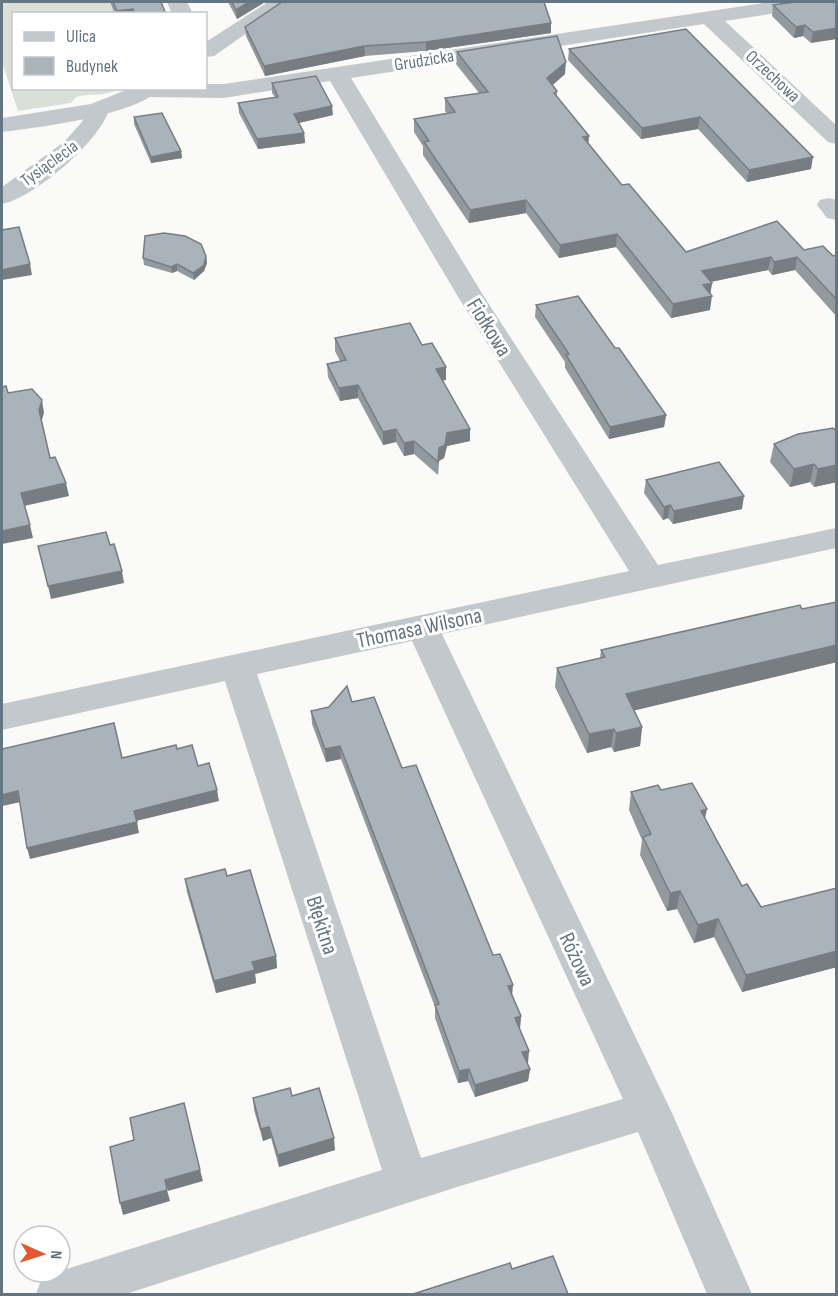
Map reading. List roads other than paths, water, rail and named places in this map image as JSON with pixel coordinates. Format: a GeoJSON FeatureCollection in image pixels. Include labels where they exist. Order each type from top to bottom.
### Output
{"type":"FeatureCollection","features":[{"type":"Feature","properties":{"kind":"street"},"geometry":{"type":"LineString","coordinates":[[208,47],[281,2]]}},
{"type":"Feature","properties":{"kind":"street","name":"Grudzicka"},"geometry":{"type":"LineString","coordinates":[[186,90],[224,91],[337,74],[631,19],[708,16],[781,3],[808,2]]}},
{"type":"Feature","properties":{"kind":"street","name":"Orzechowa"},"geometry":{"type":"LineString","coordinates":[[708,16],[837,137]]}},
{"type":"Feature","properties":{"kind":"street","name":"Fiołkowa"},"geometry":{"type":"LineString","coordinates":[[337,74],[470,295],[649,577]]}},
{"type":"Feature","properties":{"kind":"street"},"geometry":{"type":"LineString","coordinates":[[2,125],[98,110],[122,103],[145,90]]}},
{"type":"Feature","properties":{"kind":"street","name":"Tysiąclecia"},"geometry":{"type":"LineString","coordinates":[[2,197],[85,136],[97,118],[98,110]]}},
{"type":"Feature","properties":{"kind":"street","name":"Thomasa Wilsona"},"geometry":{"type":"LineString","coordinates":[[2,717],[837,538]]}},
{"type":"Feature","properties":{"kind":"street","name":"Różowa"},"geometry":{"type":"LineString","coordinates":[[422,626],[649,1110],[730,1294]]}},
{"type":"Feature","properties":{"kind":"street","name":"Błękitna"},"geometry":{"type":"LineString","coordinates":[[237,666],[408,1183]]}},
{"type":"Feature","properties":{"kind":"street"},"geometry":{"type":"LineString","coordinates":[[58,1294],[408,1183],[649,1110]]}}]}
